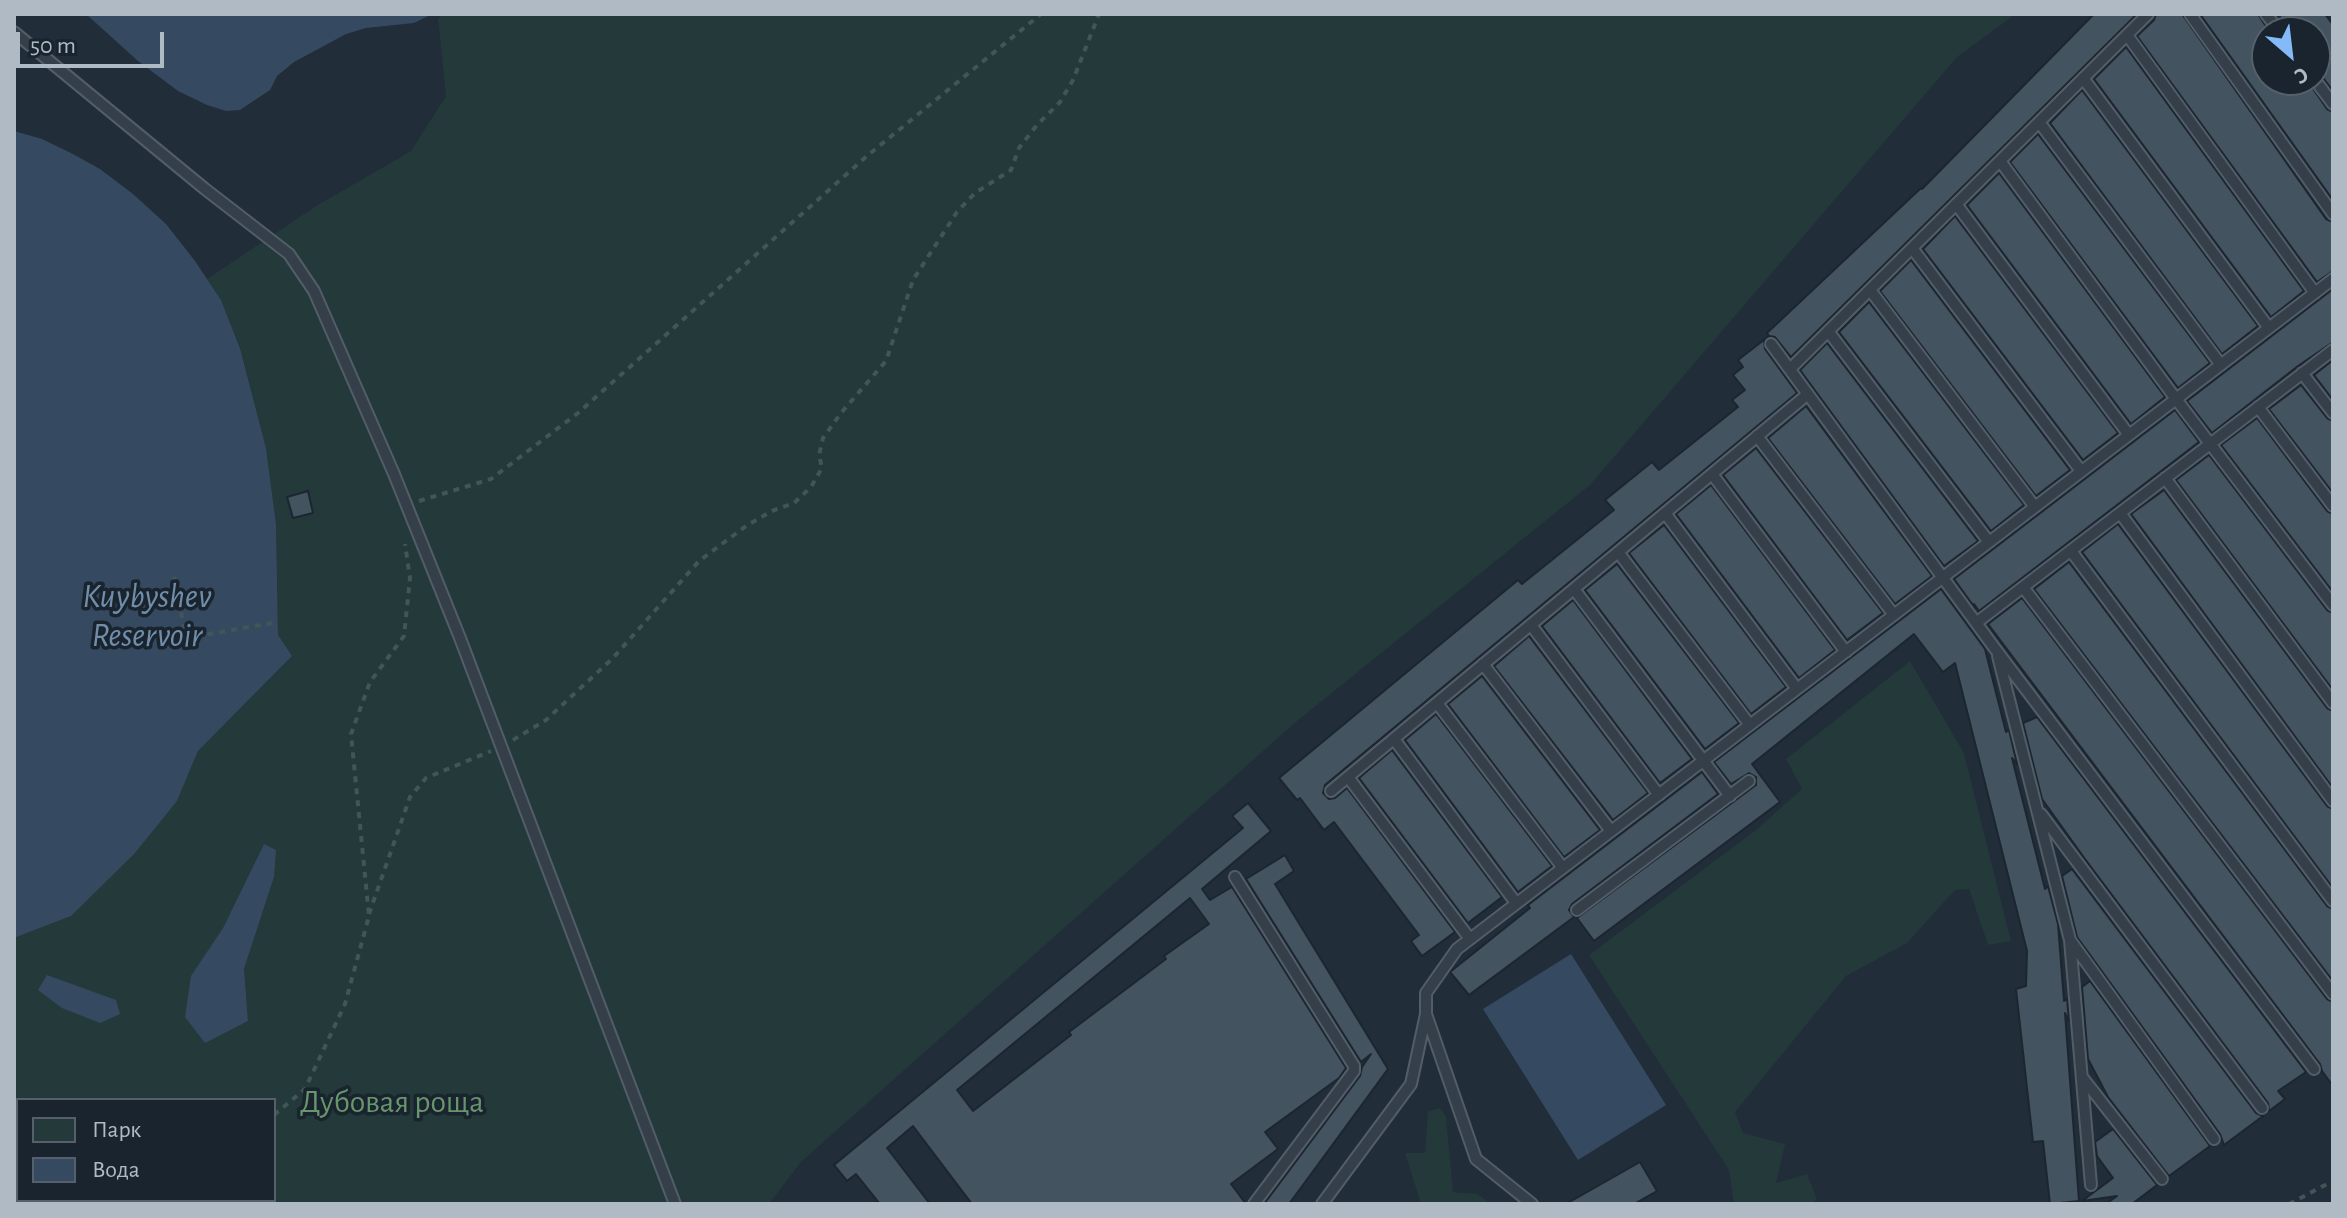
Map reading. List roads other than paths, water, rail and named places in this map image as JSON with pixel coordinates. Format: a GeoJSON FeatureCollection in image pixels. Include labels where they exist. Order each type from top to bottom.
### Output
{"type":"FeatureCollection","features":[{"type":"Feature","properties":{"kind":"lane"},"geometry":{"type":"LineString","coordinates":[[1790,369],[2148,14]]}},
{"type":"Feature","properties":{"kind":"lane"},"geometry":{"type":"LineString","coordinates":[[2190,14],[2333,214]]}},
{"type":"Feature","properties":{"kind":"lane"},"geometry":{"type":"LineString","coordinates":[[14,32],[289,254],[314,291],[460,638],[675,1204]]}},
{"type":"Feature","properties":{"kind":"lane"},"geometry":{"type":"LineString","coordinates":[[2127,35],[2315,293]]}},
{"type":"Feature","properties":{"kind":"lane"},"geometry":{"type":"LineString","coordinates":[[2083,78],[2269,328]]}},
{"type":"Feature","properties":{"kind":"lane"},"geometry":{"type":"LineString","coordinates":[[2039,122],[2221,365]]}},
{"type":"Feature","properties":{"kind":"lane"},"geometry":{"type":"LineString","coordinates":[[2000,161],[2333,605]]}},
{"type":"Feature","properties":{"kind":"lane"},"geometry":{"type":"LineString","coordinates":[[1956,204],[2129,435]]}},
{"type":"Feature","properties":{"kind":"lane"},"geometry":{"type":"LineString","coordinates":[[1912,248],[2081,471]]}},
{"type":"Feature","properties":{"kind":"lane"},"geometry":{"type":"LineString","coordinates":[[1322,1204],[1411,1084],[1426,1014],[1426,993],[1457,949],[2333,279]]}},
{"type":"Feature","properties":{"kind":"lane"},"geometry":{"type":"LineString","coordinates":[[1870,290],[2035,507]]}},
{"type":"Feature","properties":{"kind":"lane"},"geometry":{"type":"LineString","coordinates":[[1828,331],[1989,542]]}},
{"type":"Feature","properties":{"kind":"lane"},"geometry":{"type":"LineString","coordinates":[[1771,344],[1996,650],[2314,1069]]}},
{"type":"Feature","properties":{"kind":"lane"},"geometry":{"type":"LineString","coordinates":[[1976,623],[2333,350]]}},
{"type":"Feature","properties":{"kind":"lane"},"geometry":{"type":"LineString","coordinates":[[2302,373],[2333,413]]}},
{"type":"Feature","properties":{"kind":"lane"},"geometry":{"type":"LineString","coordinates":[[1331,791],[1808,394]]}},
{"type":"Feature","properties":{"kind":"lane"},"geometry":{"type":"LineString","coordinates":[[2258,407],[2333,506]]}},
{"type":"Feature","properties":{"kind":"lane"},"geometry":{"type":"LineString","coordinates":[[1757,436],[1894,615]]}},
{"type":"Feature","properties":{"kind":"lane"},"geometry":{"type":"LineString","coordinates":[[1712,474],[1846,652]]}},
{"type":"Feature","properties":{"kind":"lane"},"geometry":{"type":"LineString","coordinates":[[2165,478],[2333,703]]}},
{"type":"Feature","properties":{"kind":"lane"},"geometry":{"type":"LineString","coordinates":[[1665,513],[1797,689]]}},
{"type":"Feature","properties":{"kind":"lane"},"geometry":{"type":"LineString","coordinates":[[2120,513],[2333,801]]}},
{"type":"Feature","properties":{"kind":"lane"},"geometry":{"type":"LineString","coordinates":[[2071,551],[2333,901]]}},
{"type":"Feature","properties":{"kind":"lane"},"geometry":{"type":"LineString","coordinates":[[1618,552],[1750,725]]}},
{"type":"Feature","properties":{"kind":"lane"},"geometry":{"type":"LineString","coordinates":[[2023,587],[2333,994]]}},
{"type":"Feature","properties":{"kind":"lane"},"geometry":{"type":"LineString","coordinates":[[1574,589],[1730,796]]}},
{"type":"Feature","properties":{"kind":"lane"},"geometry":{"type":"LineString","coordinates":[[1531,625],[1659,795]]}},
{"type":"Feature","properties":{"kind":"lane"},"geometry":{"type":"LineString","coordinates":[[1996,650],[2070,940],[2091,1185]]}},
{"type":"Feature","properties":{"kind":"lane"},"geometry":{"type":"LineString","coordinates":[[1483,664],[1611,831]]}},
{"type":"Feature","properties":{"kind":"lane"},"geometry":{"type":"LineString","coordinates":[[1437,703],[1563,868]]}},
{"type":"Feature","properties":{"kind":"lane"},"geometry":{"type":"LineString","coordinates":[[1394,739],[1516,903]]}},
{"type":"Feature","properties":{"kind":"lane"},"geometry":{"type":"LineString","coordinates":[[1348,777],[1470,939]]}},
{"type":"Feature","properties":{"kind":"lane"},"geometry":{"type":"LineString","coordinates":[[1577,910],[1749,781]]}},
{"type":"Feature","properties":{"kind":"lane"},"geometry":{"type":"LineString","coordinates":[[2037,809],[2262,1108]]}},
{"type":"Feature","properties":{"kind":"lane"},"geometry":{"type":"LineString","coordinates":[[1235,877],[1354,1066],[1354,1071],[1254,1204]]}},
{"type":"Feature","properties":{"kind":"lane"},"geometry":{"type":"LineString","coordinates":[[2070,940],[2214,1139]]}},
{"type":"Feature","properties":{"kind":"lane"},"geometry":{"type":"LineString","coordinates":[[1426,1014],[1476,1159],[1532,1204]]}},
{"type":"Feature","properties":{"kind":"lane"},"geometry":{"type":"LineString","coordinates":[[2082,1077],[2162,1179]]}},
{"type":"Feature","properties":{"kind":"water"},"geometry":{"type":"Polygon","coordinates":[[[86,14],[432,14],[414,23],[366,28],[346,34],[294,62],[277,76],[270,90],[240,110],[226,111],[178,91],[138,61],[86,14]]]}},
{"type":"Feature","properties":{"kind":"water","name":"Kuybyshev Reservoir"},"geometry":{"type":"Polygon","coordinates":[[[14,131],[42,139],[71,153],[100,169],[133,194],[166,224],[221,300],[240,348],[266,448],[276,524],[278,635],[292,656],[198,751],[177,801],[134,854],[71,916],[14,938],[14,131]]]}},
{"type":"Feature","properties":{"kind":"water"},"geometry":{"type":"Polygon","coordinates":[[[264,844],[276,850],[274,877],[244,969],[248,1021],[205,1043],[185,1017],[191,976],[223,928],[264,844]]]}},
{"type":"Feature","properties":{"kind":"water"},"geometry":{"type":"Polygon","coordinates":[[[1571,954],[1666,1105],[1578,1160],[1483,1009],[1571,954]]]}},
{"type":"Feature","properties":{"kind":"water"},"geometry":{"type":"Polygon","coordinates":[[[47,975],[116,1000],[120,1014],[100,1023],[62,1008],[38,990],[47,975]]]}},
{"type":"Feature","properties":{"kind":"park label","name":"Дубовая роща"},"geometry":{"type":"Point","coordinates":[392,1102]}}]}
